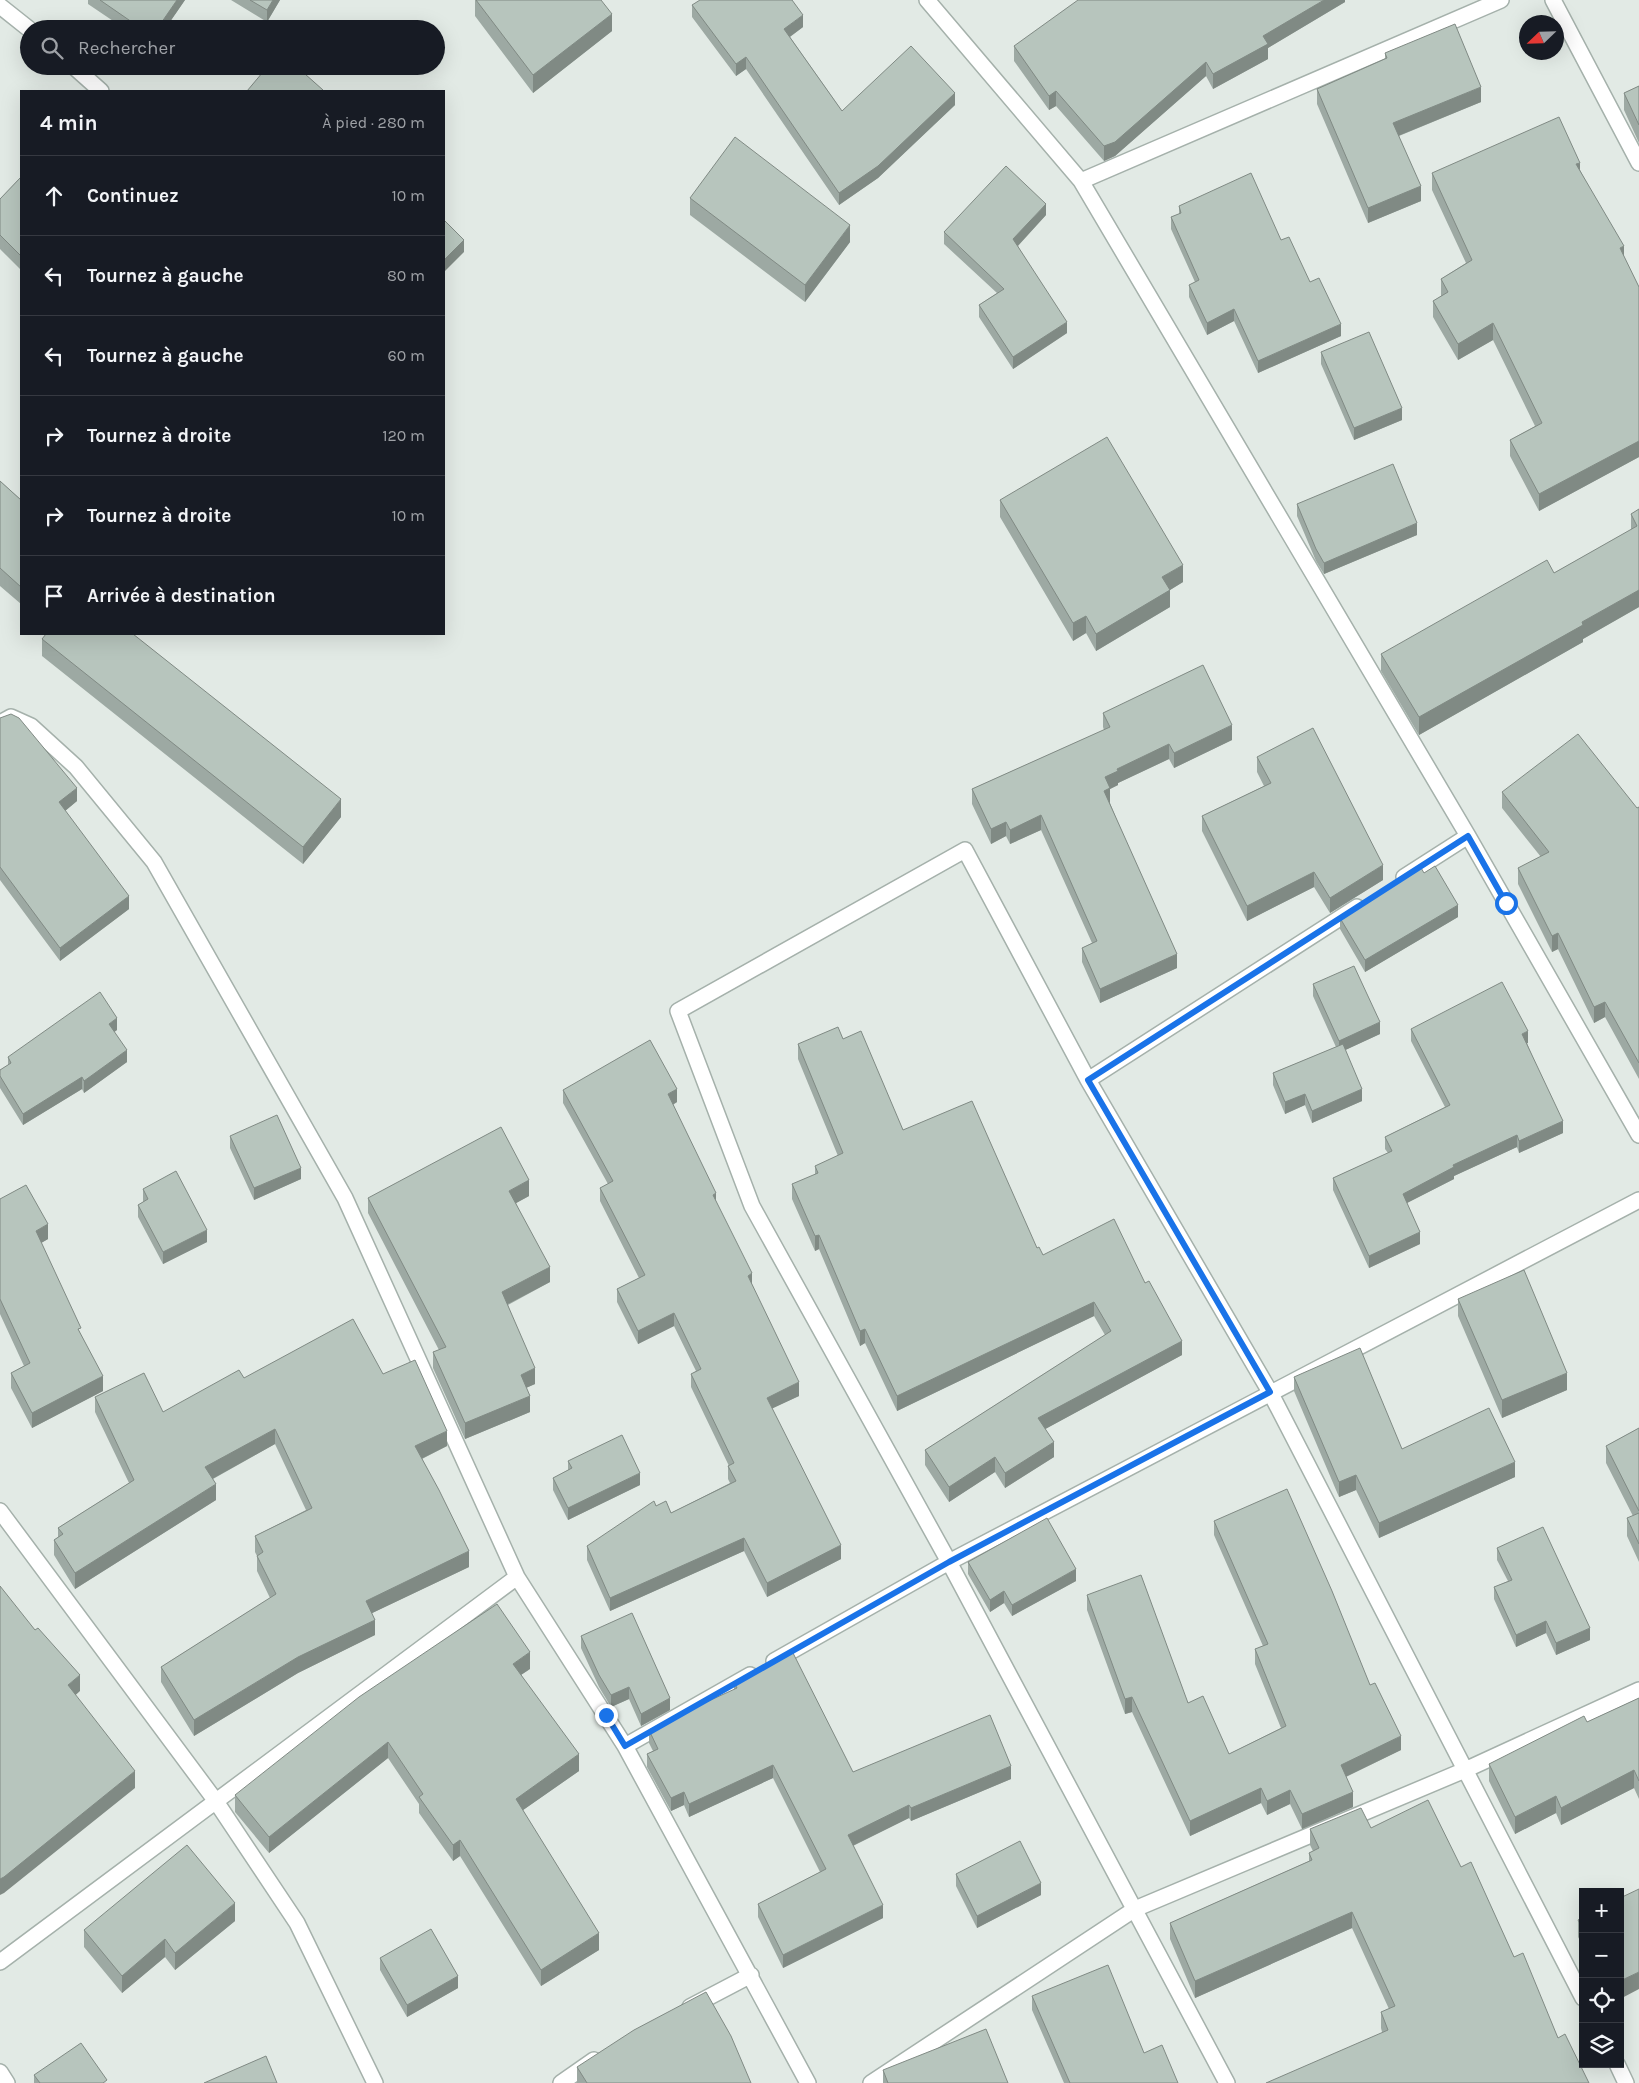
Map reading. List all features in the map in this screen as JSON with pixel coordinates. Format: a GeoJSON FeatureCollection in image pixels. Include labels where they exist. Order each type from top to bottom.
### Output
{"type":"FeatureCollection","features":[{"type":"Feature","properties":{"kind":"street"},"geometry":{"type":"LineString","coordinates":[[927,0],[1081,181],[1468,836],[1639,1135]]}},
{"type":"Feature","properties":{"kind":"street"},"geometry":{"type":"LineString","coordinates":[[1081,181],[1501,0]]}},
{"type":"Feature","properties":{"kind":"street"},"geometry":{"type":"LineString","coordinates":[[1552,0],[1639,162]]}},
{"type":"Feature","properties":{"kind":"street"},"geometry":{"type":"LineString","coordinates":[[0,6],[20,23]]}},
{"type":"Feature","properties":{"kind":"street"},"geometry":{"type":"LineString","coordinates":[[83,75],[100,90]]}},
{"type":"Feature","properties":{"kind":"street"},"geometry":{"type":"LineString","coordinates":[[0,723],[11,717],[31,726],[76,767],[154,862],[345,1198],[517,1577],[625,1746],[808,2083]]}},
{"type":"Feature","properties":{"kind":"street"},"geometry":{"type":"LineString","coordinates":[[1394,884],[1468,836]]}},
{"type":"Feature","properties":{"kind":"street"},"geometry":{"type":"LineString","coordinates":[[1227,2083],[949,1562],[752,1206],[678,1011],[965,850],[1088,1080],[1270,1392],[1579,1990]]}},
{"type":"Feature","properties":{"kind":"street"},"geometry":{"type":"LineString","coordinates":[[1088,1080],[1369,900]]}},
{"type":"Feature","properties":{"kind":"street"},"geometry":{"type":"LineString","coordinates":[[625,1746],[949,1562],[1639,1200]]}},
{"type":"Feature","properties":{"kind":"street"},"geometry":{"type":"LineString","coordinates":[[0,1511],[215,1800],[297,1923],[375,2083]]}},
{"type":"Feature","properties":{"kind":"street"},"geometry":{"type":"LineString","coordinates":[[0,1962],[215,1800],[517,1577]]}},
{"type":"Feature","properties":{"kind":"street"},"geometry":{"type":"LineString","coordinates":[[871,2083],[1135,1909],[1465,1770],[1639,1690]]}},
{"type":"Feature","properties":{"kind":"street"},"geometry":{"type":"LineString","coordinates":[[675,2014],[751,1975]]}},
{"type":"Feature","properties":{"kind":"street"},"geometry":{"type":"LineString","coordinates":[[562,2083],[582,2067],[608,2052]]}},
{"type":"Feature","properties":{"kind":"street"},"geometry":{"type":"LineString","coordinates":[[1619,2068],[1626,2083]]}},
{"type":"Feature","properties":{"kind":"street"},"geometry":{"type":"LineString","coordinates":[[0,2072],[8,2083]]}},
{"type":"Feature","properties":{"kind":"building"},"geometry":{"type":"Polygon","coordinates":[[[100,0],[177,0],[163,20],[129,20],[100,0]]]}},
{"type":"Feature","properties":{"kind":"building"},"geometry":{"type":"Polygon","coordinates":[[[250,0],[273,0],[267,10],[250,0]]]}},
{"type":"Feature","properties":{"kind":"building"},"geometry":{"type":"Polygon","coordinates":[[[476,0],[601,0],[612,14],[533,75],[476,0]]]}},
{"type":"Feature","properties":{"kind":"building"},"geometry":{"type":"Polygon","coordinates":[[[700,0],[792,0],[803,15],[784,29],[842,111],[911,46],[955,93],[878,166],[839,193],[746,57],[736,64],[692,5],[700,0]]]}},
{"type":"Feature","properties":{"kind":"building"},"geometry":{"type":"Polygon","coordinates":[[[1078,0],[1324,0],[1263,36],[1268,44],[1213,74],[1206,62],[1115,142],[1104,146],[1056,91],[1049,96],[1014,46],[1078,0]]]}},
{"type":"Feature","properties":{"kind":"building"},"geometry":{"type":"Polygon","coordinates":[[[1455,24],[1481,87],[1393,123],[1421,186],[1368,208],[1317,89],[1387,58],[1385,53],[1455,24]]]}},
{"type":"Feature","properties":{"kind":"building"},"geometry":{"type":"Polygon","coordinates":[[[260,75],[306,75],[323,90],[248,90],[260,75]]]}},
{"type":"Feature","properties":{"kind":"building"},"geometry":{"type":"Polygon","coordinates":[[[1639,86],[1639,125],[1624,93],[1639,86]]]}},
{"type":"Feature","properties":{"kind":"building"},"geometry":{"type":"Polygon","coordinates":[[[1559,117],[1580,163],[1576,164],[1624,246],[1620,248],[1639,287],[1639,441],[1539,494],[1510,440],[1542,423],[1493,323],[1458,344],[1433,301],[1448,292],[1441,279],[1472,260],[1432,173],[1559,117]]]}},
{"type":"Feature","properties":{"kind":"building"},"geometry":{"type":"Polygon","coordinates":[[[735,137],[850,225],[805,285],[690,198],[735,137]]]}},
{"type":"Feature","properties":{"kind":"building"},"geometry":{"type":"Polygon","coordinates":[[[1006,166],[1046,204],[1013,239],[1067,322],[1013,357],[979,305],[1004,289],[944,232],[1006,166]]]}},
{"type":"Feature","properties":{"kind":"building"},"geometry":{"type":"Polygon","coordinates":[[[1251,173],[1281,240],[1289,237],[1310,282],[1319,278],[1341,324],[1258,361],[1234,309],[1207,323],[1189,285],[1199,280],[1171,217],[1181,213],[1179,206],[1251,173]]]}},
{"type":"Feature","properties":{"kind":"building"},"geometry":{"type":"Polygon","coordinates":[[[20,178],[20,255],[0,235],[0,199],[20,178]]]}},
{"type":"Feature","properties":{"kind":"building"},"geometry":{"type":"Polygon","coordinates":[[[445,221],[464,240],[445,259],[445,221]]]}},
{"type":"Feature","properties":{"kind":"building"},"geometry":{"type":"Polygon","coordinates":[[[1369,332],[1402,408],[1354,428],[1321,352],[1369,332]]]}},
{"type":"Feature","properties":{"kind":"building"},"geometry":{"type":"Polygon","coordinates":[[[1107,437],[1183,565],[1162,577],[1170,590],[1096,634],[1086,616],[1073,623],[1000,500],[1107,437]]]}},
{"type":"Feature","properties":{"kind":"building"},"geometry":{"type":"Polygon","coordinates":[[[1393,464],[1417,523],[1324,563],[1297,504],[1393,464]]]}},
{"type":"Feature","properties":{"kind":"building"},"geometry":{"type":"Polygon","coordinates":[[[0,481],[20,499],[20,586],[0,568],[0,481]]]}},
{"type":"Feature","properties":{"kind":"building"},"geometry":{"type":"Polygon","coordinates":[[[1639,509],[1639,590],[1582,622],[1583,625],[1419,717],[1381,654],[1547,560],[1554,573],[1637,526],[1631,514],[1639,509]]]}},
{"type":"Feature","properties":{"kind":"building"},"geometry":{"type":"Polygon","coordinates":[[[45,635],[134,635],[341,799],[303,847],[42,639],[45,635]]]}},
{"type":"Feature","properties":{"kind":"building"},"geometry":{"type":"Polygon","coordinates":[[[1203,665],[1232,725],[1174,753],[1169,744],[1117,769],[1118,771],[1105,777],[1110,788],[1104,791],[1177,954],[1100,989],[1082,948],[1097,941],[1041,815],[1010,830],[1006,822],[991,829],[972,789],[1110,727],[1103,713],[1203,665]]]}},
{"type":"Feature","properties":{"kind":"building"},"geometry":{"type":"Polygon","coordinates":[[[11,714],[19,718],[77,788],[59,802],[129,896],[60,948],[0,867],[0,718],[11,714]]]}},
{"type":"Feature","properties":{"kind":"building"},"geometry":{"type":"Polygon","coordinates":[[[1313,728],[1383,865],[1330,898],[1314,872],[1247,906],[1202,816],[1271,783],[1257,757],[1313,728]]]}},
{"type":"Feature","properties":{"kind":"building"},"geometry":{"type":"Polygon","coordinates":[[[1578,734],[1637,808],[1639,807],[1639,1063],[1605,1002],[1594,1007],[1558,933],[1552,936],[1518,868],[1549,852],[1502,792],[1578,734]]]}},
{"type":"Feature","properties":{"kind":"building"},"geometry":{"type":"Polygon","coordinates":[[[1420,866],[1424,873],[1435,866],[1458,905],[1365,960],[1340,918],[1420,866]]]}},
{"type":"Feature","properties":{"kind":"building"},"geometry":{"type":"Polygon","coordinates":[[[1354,966],[1380,1022],[1339,1041],[1313,984],[1354,966]]]}},
{"type":"Feature","properties":{"kind":"building"},"geometry":{"type":"Polygon","coordinates":[[[1502,982],[1528,1031],[1522,1034],[1563,1121],[1519,1141],[1517,1135],[1453,1165],[1454,1167],[1403,1194],[1420,1232],[1369,1256],[1333,1178],[1392,1151],[1385,1137],[1450,1105],[1411,1029],[1502,982]]]}},
{"type":"Feature","properties":{"kind":"building"},"geometry":{"type":"Polygon","coordinates":[[[100,992],[117,1018],[109,1024],[127,1050],[84,1081],[82,1077],[23,1114],[0,1076],[0,1070],[11,1063],[8,1057],[100,992]]]}},
{"type":"Feature","properties":{"kind":"building"},"geometry":{"type":"Polygon","coordinates":[[[838,1027],[843,1039],[861,1031],[903,1130],[972,1101],[1037,1248],[1039,1247],[1043,1255],[1114,1219],[1145,1283],[1149,1281],[1182,1341],[1038,1418],[1054,1442],[1005,1473],[995,1457],[949,1487],[925,1450],[1111,1331],[1094,1302],[897,1396],[865,1329],[860,1331],[819,1235],[815,1236],[792,1184],[818,1173],[815,1166],[843,1153],[798,1044],[838,1027]]]}},
{"type":"Feature","properties":{"kind":"building"},"geometry":{"type":"Polygon","coordinates":[[[650,1040],[677,1089],[668,1094],[716,1193],[713,1195],[752,1273],[748,1276],[799,1382],[767,1398],[841,1545],[767,1583],[744,1538],[610,1598],[587,1546],[654,1501],[656,1506],[666,1501],[671,1513],[736,1481],[728,1466],[734,1463],[691,1374],[701,1369],[674,1313],[638,1331],[617,1289],[645,1275],[600,1188],[613,1181],[563,1090],[650,1040]]]}},
{"type":"Feature","properties":{"kind":"building"},"geometry":{"type":"Polygon","coordinates":[[[1343,1044],[1362,1089],[1312,1111],[1305,1094],[1285,1102],[1273,1073],[1343,1044]]]}},
{"type":"Feature","properties":{"kind":"building"},"geometry":{"type":"Polygon","coordinates":[[[277,1115],[301,1168],[254,1188],[230,1136],[277,1115]]]}},
{"type":"Feature","properties":{"kind":"building"},"geometry":{"type":"Polygon","coordinates":[[[501,1127],[529,1180],[509,1191],[550,1267],[502,1292],[535,1368],[521,1375],[530,1396],[465,1423],[433,1352],[446,1347],[368,1198],[501,1127]]]}},
{"type":"Feature","properties":{"kind":"building"},"geometry":{"type":"Polygon","coordinates":[[[176,1171],[207,1230],[163,1252],[138,1205],[148,1199],[143,1189],[176,1171]]]}},
{"type":"Feature","properties":{"kind":"building"},"geometry":{"type":"Polygon","coordinates":[[[26,1185],[48,1224],[36,1231],[81,1328],[78,1329],[103,1376],[32,1413],[11,1373],[30,1363],[0,1299],[0,1199],[26,1185]]]}},
{"type":"Feature","properties":{"kind":"building"},"geometry":{"type":"Polygon","coordinates":[[[1524,1270],[1567,1373],[1502,1400],[1458,1299],[1524,1270]]]}},
{"type":"Feature","properties":{"kind":"building"},"geometry":{"type":"Polygon","coordinates":[[[353,1319],[383,1374],[415,1360],[447,1431],[415,1446],[469,1551],[366,1601],[375,1620],[298,1657],[194,1720],[161,1667],[276,1594],[257,1556],[263,1552],[255,1536],[312,1508],[275,1429],[205,1467],[216,1484],[75,1573],[54,1540],[63,1534],[58,1528],[134,1480],[95,1397],[144,1373],[163,1412],[239,1370],[244,1378],[353,1319]]]}},
{"type":"Feature","properties":{"kind":"building"},"geometry":{"type":"Polygon","coordinates":[[[1360,1348],[1402,1449],[1489,1408],[1515,1462],[1379,1523],[1356,1475],[1339,1482],[1294,1377],[1360,1348]]]}},
{"type":"Feature","properties":{"kind":"building"},"geometry":{"type":"Polygon","coordinates":[[[1639,1428],[1639,1511],[1606,1446],[1639,1428]]]}},
{"type":"Feature","properties":{"kind":"building"},"geometry":{"type":"Polygon","coordinates":[[[622,1435],[640,1473],[568,1508],[553,1478],[572,1468],[568,1461],[622,1435]]]}},
{"type":"Feature","properties":{"kind":"building"},"geometry":{"type":"Polygon","coordinates":[[[1287,1489],[1332,1591],[1370,1685],[1375,1683],[1401,1736],[1341,1765],[1353,1792],[1302,1814],[1290,1790],[1267,1801],[1261,1788],[1190,1821],[1132,1697],[1125,1699],[1087,1595],[1141,1575],[1188,1703],[1203,1696],[1229,1754],[1286,1726],[1255,1649],[1268,1644],[1214,1521],[1287,1489]]]}},
{"type":"Feature","properties":{"kind":"building"},"geometry":{"type":"Polygon","coordinates":[[[1639,1513],[1639,1544],[1627,1518],[1639,1513]]]}},
{"type":"Feature","properties":{"kind":"building"},"geometry":{"type":"Polygon","coordinates":[[[1047,1518],[1076,1569],[1012,1605],[1004,1591],[990,1600],[968,1562],[1047,1518]]]}},
{"type":"Feature","properties":{"kind":"building"},"geometry":{"type":"Polygon","coordinates":[[[1543,1527],[1590,1628],[1556,1643],[1546,1621],[1516,1635],[1494,1587],[1512,1580],[1497,1548],[1543,1527]]]}},
{"type":"Feature","properties":{"kind":"building"},"geometry":{"type":"Polygon","coordinates":[[[0,1586],[35,1630],[38,1628],[80,1675],[68,1685],[135,1771],[0,1879],[0,1586]]]}},
{"type":"Feature","properties":{"kind":"building"},"geometry":{"type":"Polygon","coordinates":[[[497,1604],[530,1652],[513,1664],[579,1754],[516,1799],[599,1933],[541,1970],[460,1840],[453,1845],[419,1797],[423,1794],[388,1742],[269,1837],[235,1795],[359,1697],[497,1604]]]}},
{"type":"Feature","properties":{"kind":"building"},"geometry":{"type":"Polygon","coordinates":[[[632,1613],[670,1698],[641,1714],[629,1687],[611,1695],[599,1675],[581,1636],[632,1613]]]}},
{"type":"Feature","properties":{"kind":"building"},"geometry":{"type":"Polygon","coordinates":[[[792,1651],[853,1772],[990,1715],[1011,1766],[911,1808],[909,1805],[848,1835],[883,1905],[783,1955],[758,1904],[826,1869],[773,1765],[689,1804],[684,1792],[671,1798],[647,1754],[658,1749],[649,1730],[678,1714],[737,1688],[734,1682],[792,1651]]]}},
{"type":"Feature","properties":{"kind":"building"},"geometry":{"type":"Polygon","coordinates":[[[1639,1698],[1639,1781],[1634,1770],[1561,1808],[1556,1796],[1515,1817],[1489,1764],[1584,1716],[1587,1722],[1639,1698]]]}},
{"type":"Feature","properties":{"kind":"building"},"geometry":{"type":"Polygon","coordinates":[[[1428,1800],[1461,1867],[1471,1862],[1514,1957],[1523,1953],[1558,2038],[1565,2034],[1579,2063],[1579,2068],[1582,2068],[1589,2083],[1266,2083],[1388,2030],[1381,2012],[1395,2006],[1352,1912],[1195,1981],[1170,1923],[1312,1860],[1309,1853],[1319,1848],[1310,1829],[1361,1808],[1371,1828],[1428,1800]]]}},
{"type":"Feature","properties":{"kind":"building"},"geometry":{"type":"Polygon","coordinates":[[[1020,1841],[1041,1883],[977,1916],[956,1874],[1020,1841]]]}},
{"type":"Feature","properties":{"kind":"building"},"geometry":{"type":"Polygon","coordinates":[[[187,1845],[235,1903],[175,1953],[165,1939],[122,1976],[84,1930],[187,1845]]]}},
{"type":"Feature","properties":{"kind":"building"},"geometry":{"type":"Polygon","coordinates":[[[1639,1889],[1639,1972],[1624,1979],[1624,1933],[1624,1896],[1639,1889]]]}},
{"type":"Feature","properties":{"kind":"building"},"geometry":{"type":"Polygon","coordinates":[[[431,1929],[458,1976],[407,2005],[380,1958],[431,1929]]]}},
{"type":"Feature","properties":{"kind":"building"},"geometry":{"type":"Polygon","coordinates":[[[1108,1965],[1144,2053],[1162,2045],[1178,2083],[1070,2083],[1032,1996],[1108,1965]]]}},
{"type":"Feature","properties":{"kind":"building"},"geometry":{"type":"Polygon","coordinates":[[[706,1992],[731,2036],[751,2083],[587,2083],[577,2067],[634,2030],[706,1992]]]}},
{"type":"Feature","properties":{"kind":"building"},"geometry":{"type":"Polygon","coordinates":[[[986,2029],[1008,2083],[888,2083],[883,2070],[986,2029]]]}},
{"type":"Feature","properties":{"kind":"building"},"geometry":{"type":"Polygon","coordinates":[[[81,2043],[107,2080],[103,2083],[40,2083],[34,2075],[81,2043]]]}},
{"type":"Feature","properties":{"kind":"building"},"geometry":{"type":"Polygon","coordinates":[[[266,2056],[277,2083],[204,2083],[266,2056]]]}},
{"type":"Feature","properties":{"kind":"route"},"geometry":{"type":"LineString","coordinates":[[606,1715],[625,1746],[949,1562],[1270,1392],[1088,1080],[1468,836],[1506,903]]}}]}
